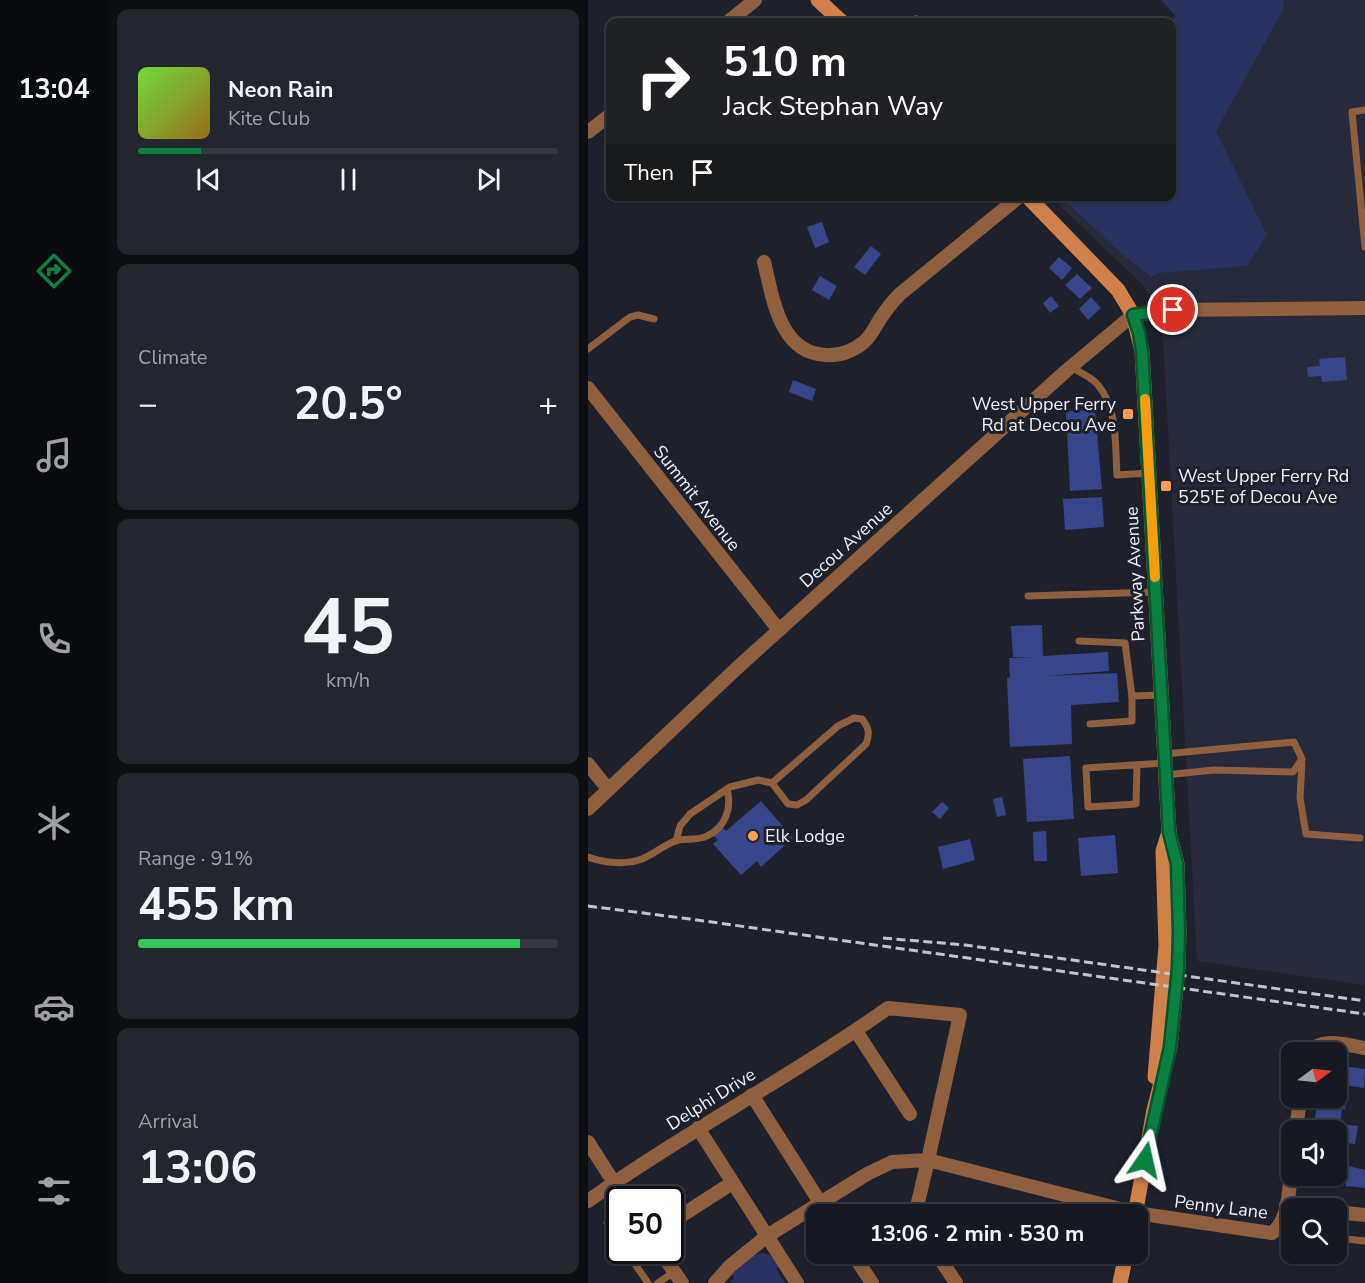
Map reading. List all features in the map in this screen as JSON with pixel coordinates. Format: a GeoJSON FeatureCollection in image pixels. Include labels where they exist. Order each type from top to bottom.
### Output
{"type":"FeatureCollection","features":[{"type":"Feature","properties":{"kind":"main road"},"geometry":{"type":"LineString","coordinates":[[827,3],[839,18]]}},
{"type":"Feature","properties":{"kind":"main road","name":"Parkway Avenue"},"geometry":{"type":"LineString","coordinates":[[1032,201],[1118,290],[1133,315],[1142,351],[1169,832],[1177,864],[1179,932],[1178,968],[1170,1047],[1154,1110],[1137,1204]]}},
{"type":"Feature","properties":{"kind":"main road"},"geometry":{"type":"LineString","coordinates":[[1120,1283],[1124,1264]]}},
{"type":"Feature","properties":{"kind":"street"},"geometry":{"type":"LineString","coordinates":[[733,18],[755,0]]}},
{"type":"Feature","properties":{"kind":"street"},"geometry":{"type":"LineString","coordinates":[[588,132],[606,118]]}},
{"type":"Feature","properties":{"kind":"street"},"geometry":{"type":"LineString","coordinates":[[764,262],[778,316],[789,336],[797,345],[813,353],[843,354],[864,342],[888,306],[900,294],[1014,201]]}},
{"type":"Feature","properties":{"kind":"street"},"geometry":{"type":"LineString","coordinates":[[1133,315],[1173,310],[1365,308]]}},
{"type":"Feature","properties":{"kind":"street","name":"Decou Avenue"},"geometry":{"type":"LineString","coordinates":[[588,809],[779,630],[1071,367],[1133,315]]}},
{"type":"Feature","properties":{"kind":"street","name":"Summit Avenue"},"geometry":{"type":"LineString","coordinates":[[588,388],[779,630]]}},
{"type":"Feature","properties":{"kind":"street"},"geometry":{"type":"LineString","coordinates":[[588,764],[608,789]]}},
{"type":"Feature","properties":{"kind":"street","name":"Delphi Drive"},"geometry":{"type":"LineString","coordinates":[[588,1201],[698,1128],[856,1031],[888,1008],[960,1015],[928,1160]]}},
{"type":"Feature","properties":{"kind":"street"},"geometry":{"type":"LineString","coordinates":[[856,1031],[910,1114]]}},
{"type":"Feature","properties":{"kind":"street"},"geometry":{"type":"LineString","coordinates":[[1347,1045],[1365,1048]]}},
{"type":"Feature","properties":{"kind":"street"},"geometry":{"type":"LineString","coordinates":[[752,1095],[820,1203]]}},
{"type":"Feature","properties":{"kind":"street"},"geometry":{"type":"LineString","coordinates":[[698,1128],[797,1283]]}},
{"type":"Feature","properties":{"kind":"street"},"geometry":{"type":"LineString","coordinates":[[588,1142],[615,1186]]}},
{"type":"Feature","properties":{"kind":"street"},"geometry":{"type":"LineString","coordinates":[[918,1204],[928,1160]]}},
{"type":"Feature","properties":{"kind":"street","name":"Penny Lane"},"geometry":{"type":"LineString","coordinates":[[715,1283],[730,1266],[767,1236],[867,1174],[892,1162],[928,1160],[1097,1204]]}},
{"type":"Feature","properties":{"kind":"street"},"geometry":{"type":"LineString","coordinates":[[684,1214],[732,1183]]}},
{"type":"Feature","properties":{"kind":"street"},"geometry":{"type":"LineString","coordinates":[[1347,1213],[1365,1215]]}},
{"type":"Feature","properties":{"kind":"street","name":"Penny Lane"},"geometry":{"type":"LineString","coordinates":[[1148,1216],[1264,1233],[1275,1231],[1281,1222]]}},
{"type":"Feature","properties":{"kind":"street"},"geometry":{"type":"LineString","coordinates":[[669,1264],[678,1278]]}},
{"type":"Feature","properties":{"kind":"street"},"geometry":{"type":"LineString","coordinates":[[860,1264],[872,1283]]}},
{"type":"Feature","properties":{"kind":"street"},"geometry":{"type":"LineString","coordinates":[[943,1264],[956,1283]]}},
{"type":"Feature","properties":{"kind":"lane"},"geometry":{"type":"LineString","coordinates":[[1365,110],[1352,112],[1364,216],[1365,247]]}},
{"type":"Feature","properties":{"kind":"lane"},"geometry":{"type":"LineString","coordinates":[[588,349],[630,317],[638,315],[654,319]]}},
{"type":"Feature","properties":{"kind":"lane"},"geometry":{"type":"LineString","coordinates":[[1071,367],[1097,384],[1108,402],[1113,414],[1117,475],[1149,473]]}},
{"type":"Feature","properties":{"kind":"lane"},"geometry":{"type":"LineString","coordinates":[[1028,596],[1155,592]]}},
{"type":"Feature","properties":{"kind":"lane"},"geometry":{"type":"LineString","coordinates":[[1079,641],[1125,643],[1132,696],[1132,721],[1090,724]]}},
{"type":"Feature","properties":{"kind":"lane"},"geometry":{"type":"LineString","coordinates":[[1132,696],[1161,695]]}},
{"type":"Feature","properties":{"kind":"lane"},"geometry":{"type":"LineString","coordinates":[[676,841],[680,826],[690,814],[727,789],[758,780],[772,783],[789,804],[797,805],[806,800],[866,744],[869,734],[867,726],[862,719],[854,718],[838,726],[772,783]]}},
{"type":"Feature","properties":{"kind":"lane"},"geometry":{"type":"LineString","coordinates":[[1137,766],[1136,804],[1088,807],[1086,768],[1165,764],[1294,742],[1302,759],[1300,798],[1306,834],[1360,838]]}},
{"type":"Feature","properties":{"kind":"lane"},"geometry":{"type":"LineString","coordinates":[[1165,764],[1214,770],[1293,772],[1302,759]]}},
{"type":"Feature","properties":{"kind":"lane"},"geometry":{"type":"LineString","coordinates":[[588,857],[598,861],[612,862],[642,859],[676,841],[708,836],[729,813],[730,801],[727,789]]}},
{"type":"Feature","properties":{"kind":"lane"},"geometry":{"type":"LineString","coordinates":[[1275,1231],[1281,1232]]}},
{"type":"Feature","properties":{"kind":"lane"},"geometry":{"type":"LineString","coordinates":[[1347,1239],[1365,1241]]}},
{"type":"Feature","properties":{"kind":"lane"},"geometry":{"type":"LineString","coordinates":[[635,1264],[648,1283]]}},
{"type":"Feature","properties":{"kind":"lane"},"geometry":{"type":"LineString","coordinates":[[658,1283],[678,1278]]}},
{"type":"Feature","properties":{"kind":"shaded area"},"geometry":{"type":"Polygon","coordinates":[[[1160,0],[1365,0],[1365,985],[1197,961],[1162,320],[1144,286],[1055,201],[1176,201],[1176,18],[1174,18],[1176,16],[1160,0]]]}},
{"type":"Feature","properties":{"kind":"shaded area"},"geometry":{"type":"Polygon","coordinates":[[[1162,0],[1284,0],[1283,10],[1216,131],[1267,235],[1247,266],[1159,273],[1151,277],[1121,253],[1065,201],[1176,201],[1176,18],[1174,18],[1176,16],[1162,0]]]}},
{"type":"Feature","properties":{"kind":"shaded area"},"geometry":{"type":"Polygon","coordinates":[[[763,1253],[770,1255],[779,1266],[776,1269],[785,1283],[729,1283],[734,1278],[732,1274],[753,1255],[763,1253]]]}},
{"type":"Feature","properties":{"kind":"building"},"geometry":{"type":"Polygon","coordinates":[[[822,222],[829,242],[815,248],[807,227],[822,222]]]}},
{"type":"Feature","properties":{"kind":"building"},"geometry":{"type":"Polygon","coordinates":[[[871,246],[881,254],[865,275],[854,267],[871,246]]]}},
{"type":"Feature","properties":{"kind":"building"},"geometry":{"type":"Polygon","coordinates":[[[1059,257],[1072,268],[1062,280],[1049,268],[1059,257]]]}},
{"type":"Feature","properties":{"kind":"building"},"geometry":{"type":"Polygon","coordinates":[[[1077,274],[1092,288],[1080,299],[1065,285],[1077,274]]]}},
{"type":"Feature","properties":{"kind":"building"},"geometry":{"type":"Polygon","coordinates":[[[820,276],[837,286],[829,300],[812,290],[820,276]]]}},
{"type":"Feature","properties":{"kind":"building"},"geometry":{"type":"Polygon","coordinates":[[[1051,296],[1059,306],[1050,313],[1043,303],[1051,296]]]}},
{"type":"Feature","properties":{"kind":"building"},"geometry":{"type":"Polygon","coordinates":[[[1091,297],[1101,308],[1088,320],[1079,309],[1091,297]]]}},
{"type":"Feature","properties":{"kind":"building"},"geometry":{"type":"Polygon","coordinates":[[[1345,357],[1347,380],[1322,382],[1321,376],[1308,377],[1307,367],[1320,366],[1319,359],[1345,357]]]}},
{"type":"Feature","properties":{"kind":"building"},"geometry":{"type":"Polygon","coordinates":[[[793,380],[816,389],[812,401],[789,392],[793,380]]]}},
{"type":"Feature","properties":{"kind":"building"},"geometry":{"type":"Polygon","coordinates":[[[1095,410],[1102,489],[1070,491],[1066,411],[1095,410]]]}},
{"type":"Feature","properties":{"kind":"building"},"geometry":{"type":"Polygon","coordinates":[[[1102,497],[1104,527],[1065,530],[1063,499],[1102,497]]]}},
{"type":"Feature","properties":{"kind":"building"},"geometry":{"type":"Polygon","coordinates":[[[1042,625],[1043,656],[1108,652],[1109,671],[1046,676],[1117,673],[1119,702],[1071,705],[1072,744],[1010,747],[1007,678],[1010,677],[1009,658],[1033,657],[1013,657],[1011,626],[1042,625]]]}},
{"type":"Feature","properties":{"kind":"building"},"geometry":{"type":"Polygon","coordinates":[[[1070,756],[1074,819],[1027,822],[1023,759],[1070,756]]]}},
{"type":"Feature","properties":{"kind":"building"},"geometry":{"type":"Polygon","coordinates":[[[1002,797],[1006,815],[997,817],[993,799],[1002,797]]]}},
{"type":"Feature","properties":{"kind":"building","name":"Elk Lodge"},"geometry":{"type":"Polygon","coordinates":[[[761,801],[793,838],[761,867],[757,861],[741,875],[713,844],[718,840],[712,834],[721,826],[726,831],[761,801]]]}},
{"type":"Feature","properties":{"kind":"building"},"geometry":{"type":"Polygon","coordinates":[[[942,802],[949,808],[940,819],[932,812],[942,802]]]}},
{"type":"Feature","properties":{"kind":"building"},"geometry":{"type":"Polygon","coordinates":[[[1046,831],[1047,861],[1034,861],[1033,832],[1046,831]]]}},
{"type":"Feature","properties":{"kind":"building"},"geometry":{"type":"Polygon","coordinates":[[[1115,835],[1118,873],[1081,876],[1078,838],[1115,835]]]}},
{"type":"Feature","properties":{"kind":"building"},"geometry":{"type":"Polygon","coordinates":[[[970,839],[975,860],[943,869],[938,847],[970,839]]]}},
{"type":"Feature","properties":{"kind":"building"},"geometry":{"type":"Polygon","coordinates":[[[1347,1067],[1365,1069],[1364,1088],[1347,1085],[1347,1067]]]}},
{"type":"Feature","properties":{"kind":"building"},"geometry":{"type":"Polygon","coordinates":[[[1316,1108],[1345,1108],[1342,1109],[1341,1120],[1315,1120],[1316,1108]]]}},
{"type":"Feature","properties":{"kind":"building"},"geometry":{"type":"Polygon","coordinates":[[[1347,1125],[1358,1126],[1355,1144],[1347,1143],[1347,1125]]]}},
{"type":"Feature","properties":{"kind":"building"},"geometry":{"type":"Polygon","coordinates":[[[1347,1166],[1365,1170],[1365,1188],[1346,1186],[1347,1166]]]}},
{"type":"Feature","properties":{"kind":"railway"},"geometry":{"type":"LineString","coordinates":[[588,906],[1365,1014]]}},
{"type":"Feature","properties":{"kind":"railway"},"geometry":{"type":"LineString","coordinates":[[883,938],[965,945],[1365,1001]]}},
{"type":"Feature","properties":{"kind":"slow traffic"},"geometry":{"type":"LineString","coordinates":[[1145,399],[1155,577]]}},
{"type":"Feature","properties":{"kind":"place","name":"West Upper Ferry Rd at Decou Ave"},"geometry":{"type":"Point","coordinates":[1128,414]}},
{"type":"Feature","properties":{"kind":"place","name":"West Upper Ferry Rd 525'E of Decou Ave"},"geometry":{"type":"Point","coordinates":[1166,486]}},
{"type":"Feature","properties":{"kind":"place","name":"Elk Lodge"},"geometry":{"type":"Point","coordinates":[753,836]}},
{"type":"Feature","properties":{"kind":"route"},"geometry":{"type":"LineString","coordinates":[[1145,1160],[1173,1028],[1179,932],[1177,864],[1169,832],[1142,351],[1133,315],[1173,310]]}}]}
